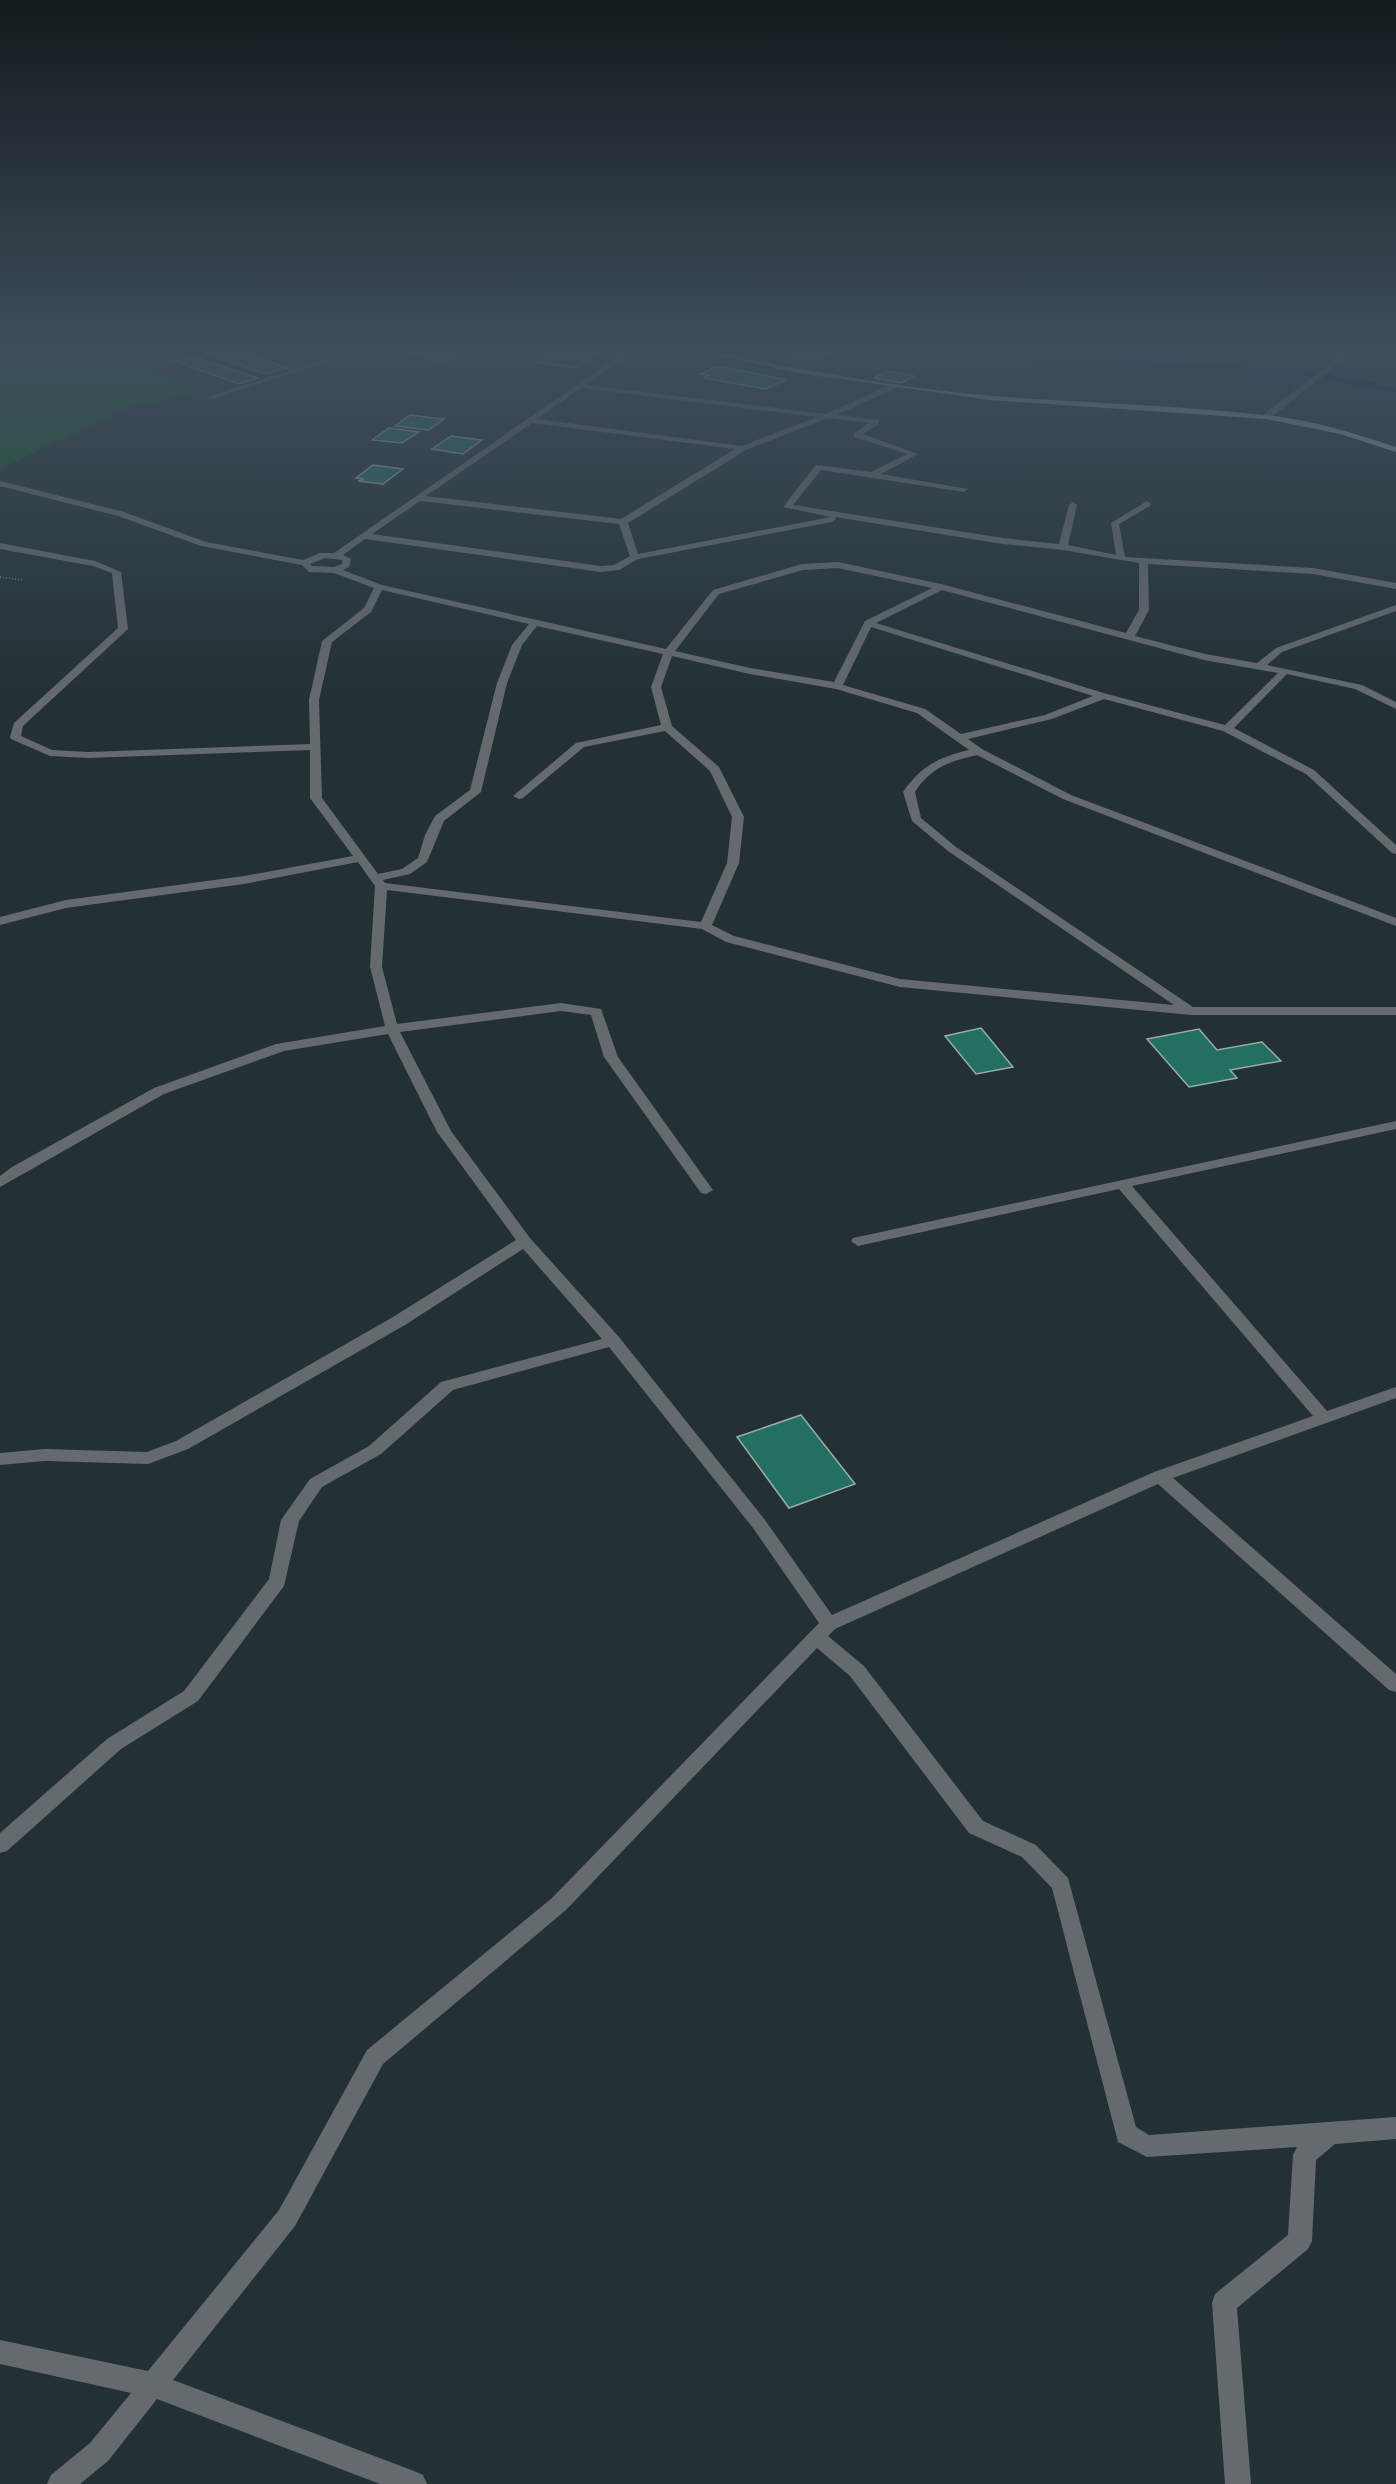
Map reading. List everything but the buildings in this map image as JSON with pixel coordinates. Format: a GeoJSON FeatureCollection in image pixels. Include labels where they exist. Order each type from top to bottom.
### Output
{"type":"FeatureCollection","features":[{"type":"Feature","properties":{"kind":"street"},"geometry":{"type":"LineString","coordinates":[[305,562],[305,566],[316,571],[335,563],[365,536],[459,469]]}},
{"type":"Feature","properties":{"kind":"street"},"geometry":{"type":"LineString","coordinates":[[418,498],[623,522],[709,469]]}},
{"type":"Feature","properties":{"kind":"street"},"geometry":{"type":"LineString","coordinates":[[817,469],[787,507],[1003,541],[1064,547],[1121,559],[1195,566],[1313,571],[1396,586]]}},
{"type":"Feature","properties":{"kind":"street"},"geometry":{"type":"LineString","coordinates":[[830,469],[964,489]]}},
{"type":"Feature","properties":{"kind":"street"},"geometry":{"type":"LineString","coordinates":[[872,476],[886,469]]}},
{"type":"Feature","properties":{"kind":"street"},"geometry":{"type":"LineString","coordinates":[[0,483],[121,514],[204,544],[305,562],[313,557],[335,563],[379,587],[750,671],[837,686],[921,711],[978,751],[1067,797],[1396,922]]}},
{"type":"Feature","properties":{"kind":"street"},"geometry":{"type":"LineString","coordinates":[[1121,559],[1114,524],[1147,504]]}},
{"type":"Feature","properties":{"kind":"street"},"geometry":{"type":"LineString","coordinates":[[1064,547],[1073,505]]}},
{"type":"Feature","properties":{"kind":"street"},"geometry":{"type":"LineString","coordinates":[[365,536],[601,569],[616,568],[635,557],[844,517]]}},
{"type":"Feature","properties":{"kind":"street"},"geometry":{"type":"LineString","coordinates":[[623,522],[635,557]]}},
{"type":"Feature","properties":{"kind":"street"},"geometry":{"type":"LineString","coordinates":[[0,546],[94,564],[116,572],[123,629],[18,725],[15,737],[50,753],[88,755],[314,747]]}},
{"type":"Feature","properties":{"kind":"street"},"geometry":{"type":"LineString","coordinates":[[1129,638],[1144,610],[1143,560]]}},
{"type":"Feature","properties":{"kind":"street"},"geometry":{"type":"LineString","coordinates":[[705,926],[734,863],[738,817],[715,769],[667,727],[656,687],[669,652],[716,592],[802,567],[838,565],[941,587],[1204,657],[1260,666],[1358,687],[1396,706]]}},
{"type":"Feature","properties":{"kind":"street"},"geometry":{"type":"LineString","coordinates":[[379,587],[368,610],[327,641],[314,700],[316,798],[378,882],[376,967],[392,1029],[444,1132],[525,1241],[614,1341],[759,1524],[823,1630],[858,1671],[976,1827],[1029,1851],[1061,1884],[1126,2134],[1147,2146],[1396,2128]]}},
{"type":"Feature","properties":{"kind":"street"},"geometry":{"type":"LineString","coordinates":[[837,686],[868,623],[941,587]]}},
{"type":"Feature","properties":{"kind":"street"},"geometry":{"type":"LineString","coordinates":[[1260,666],[1279,650],[1396,608]]}},
{"type":"Feature","properties":{"kind":"street"},"geometry":{"type":"LineString","coordinates":[[378,882],[406,872],[423,860],[432,828],[448,809],[475,792],[502,683],[517,645],[535,622]]}},
{"type":"Feature","properties":{"kind":"street"},"geometry":{"type":"LineString","coordinates":[[868,623],[1103,696],[1227,729],[1310,772],[1396,850]]}},
{"type":"Feature","properties":{"kind":"street"},"geometry":{"type":"LineString","coordinates":[[1227,729],[1285,671]]}},
{"type":"Feature","properties":{"kind":"street"},"geometry":{"type":"LineString","coordinates":[[1383,698],[1396,693]]}},
{"type":"Feature","properties":{"kind":"street"},"geometry":{"type":"LineString","coordinates":[[960,738],[1048,717],[1103,696]]}},
{"type":"Feature","properties":{"kind":"street"},"geometry":{"type":"LineString","coordinates":[[519,796],[580,745],[667,727]]}},
{"type":"Feature","properties":{"kind":"street"},"geometry":{"type":"LineString","coordinates":[[978,751],[946,759],[921,773],[909,792],[916,819],[952,849],[1191,1011]]}},
{"type":"Feature","properties":{"kind":"street"},"geometry":{"type":"LineString","coordinates":[[0,921],[66,904],[244,880],[362,858]]}},
{"type":"Feature","properties":{"kind":"street"},"geometry":{"type":"LineString","coordinates":[[378,882],[705,926],[730,939],[900,983],[1191,1011],[1396,1011]]}},
{"type":"Feature","properties":{"kind":"street"},"geometry":{"type":"LineString","coordinates":[[0,1183],[17,1170],[159,1091],[281,1047],[392,1029],[561,1007],[596,1012],[611,1057],[706,1190]]}},
{"type":"Feature","properties":{"kind":"street"},"geometry":{"type":"LineString","coordinates":[[858,1241],[1396,1125]]}},
{"type":"Feature","properties":{"kind":"street"},"geometry":{"type":"LineString","coordinates":[[1121,1183],[1323,1417]]}},
{"type":"Feature","properties":{"kind":"street"},"geometry":{"type":"LineString","coordinates":[[0,1459],[45,1455],[148,1458],[182,1445],[399,1321],[525,1241]]}},
{"type":"Feature","properties":{"kind":"street"},"geometry":{"type":"LineString","coordinates":[[0,1845],[114,1744],[190,1696],[278,1581],[290,1520],[316,1483],[375,1450],[447,1386],[614,1341]]}},
{"type":"Feature","properties":{"kind":"street"},"geometry":{"type":"LineString","coordinates":[[60,2484],[99,2452],[288,2218],[375,2057],[559,1904],[823,1630],[1160,1476],[1396,1392]]}},
{"type":"Feature","properties":{"kind":"street"},"geometry":{"type":"LineString","coordinates":[[1160,1476],[1396,1685]]}},
{"type":"Feature","properties":{"kind":"street"},"geometry":{"type":"LineString","coordinates":[[1238,2484],[1224,2304],[1300,2241],[1305,2155],[1330,2134]]}},
{"type":"Feature","properties":{"kind":"street"},"geometry":{"type":"LineString","coordinates":[[0,2352],[153,2385],[414,2484]]}},
{"type":"Feature","properties":{"kind":"path"},"geometry":{"type":"LineString","coordinates":[[0,577],[23,580]]}}]}
